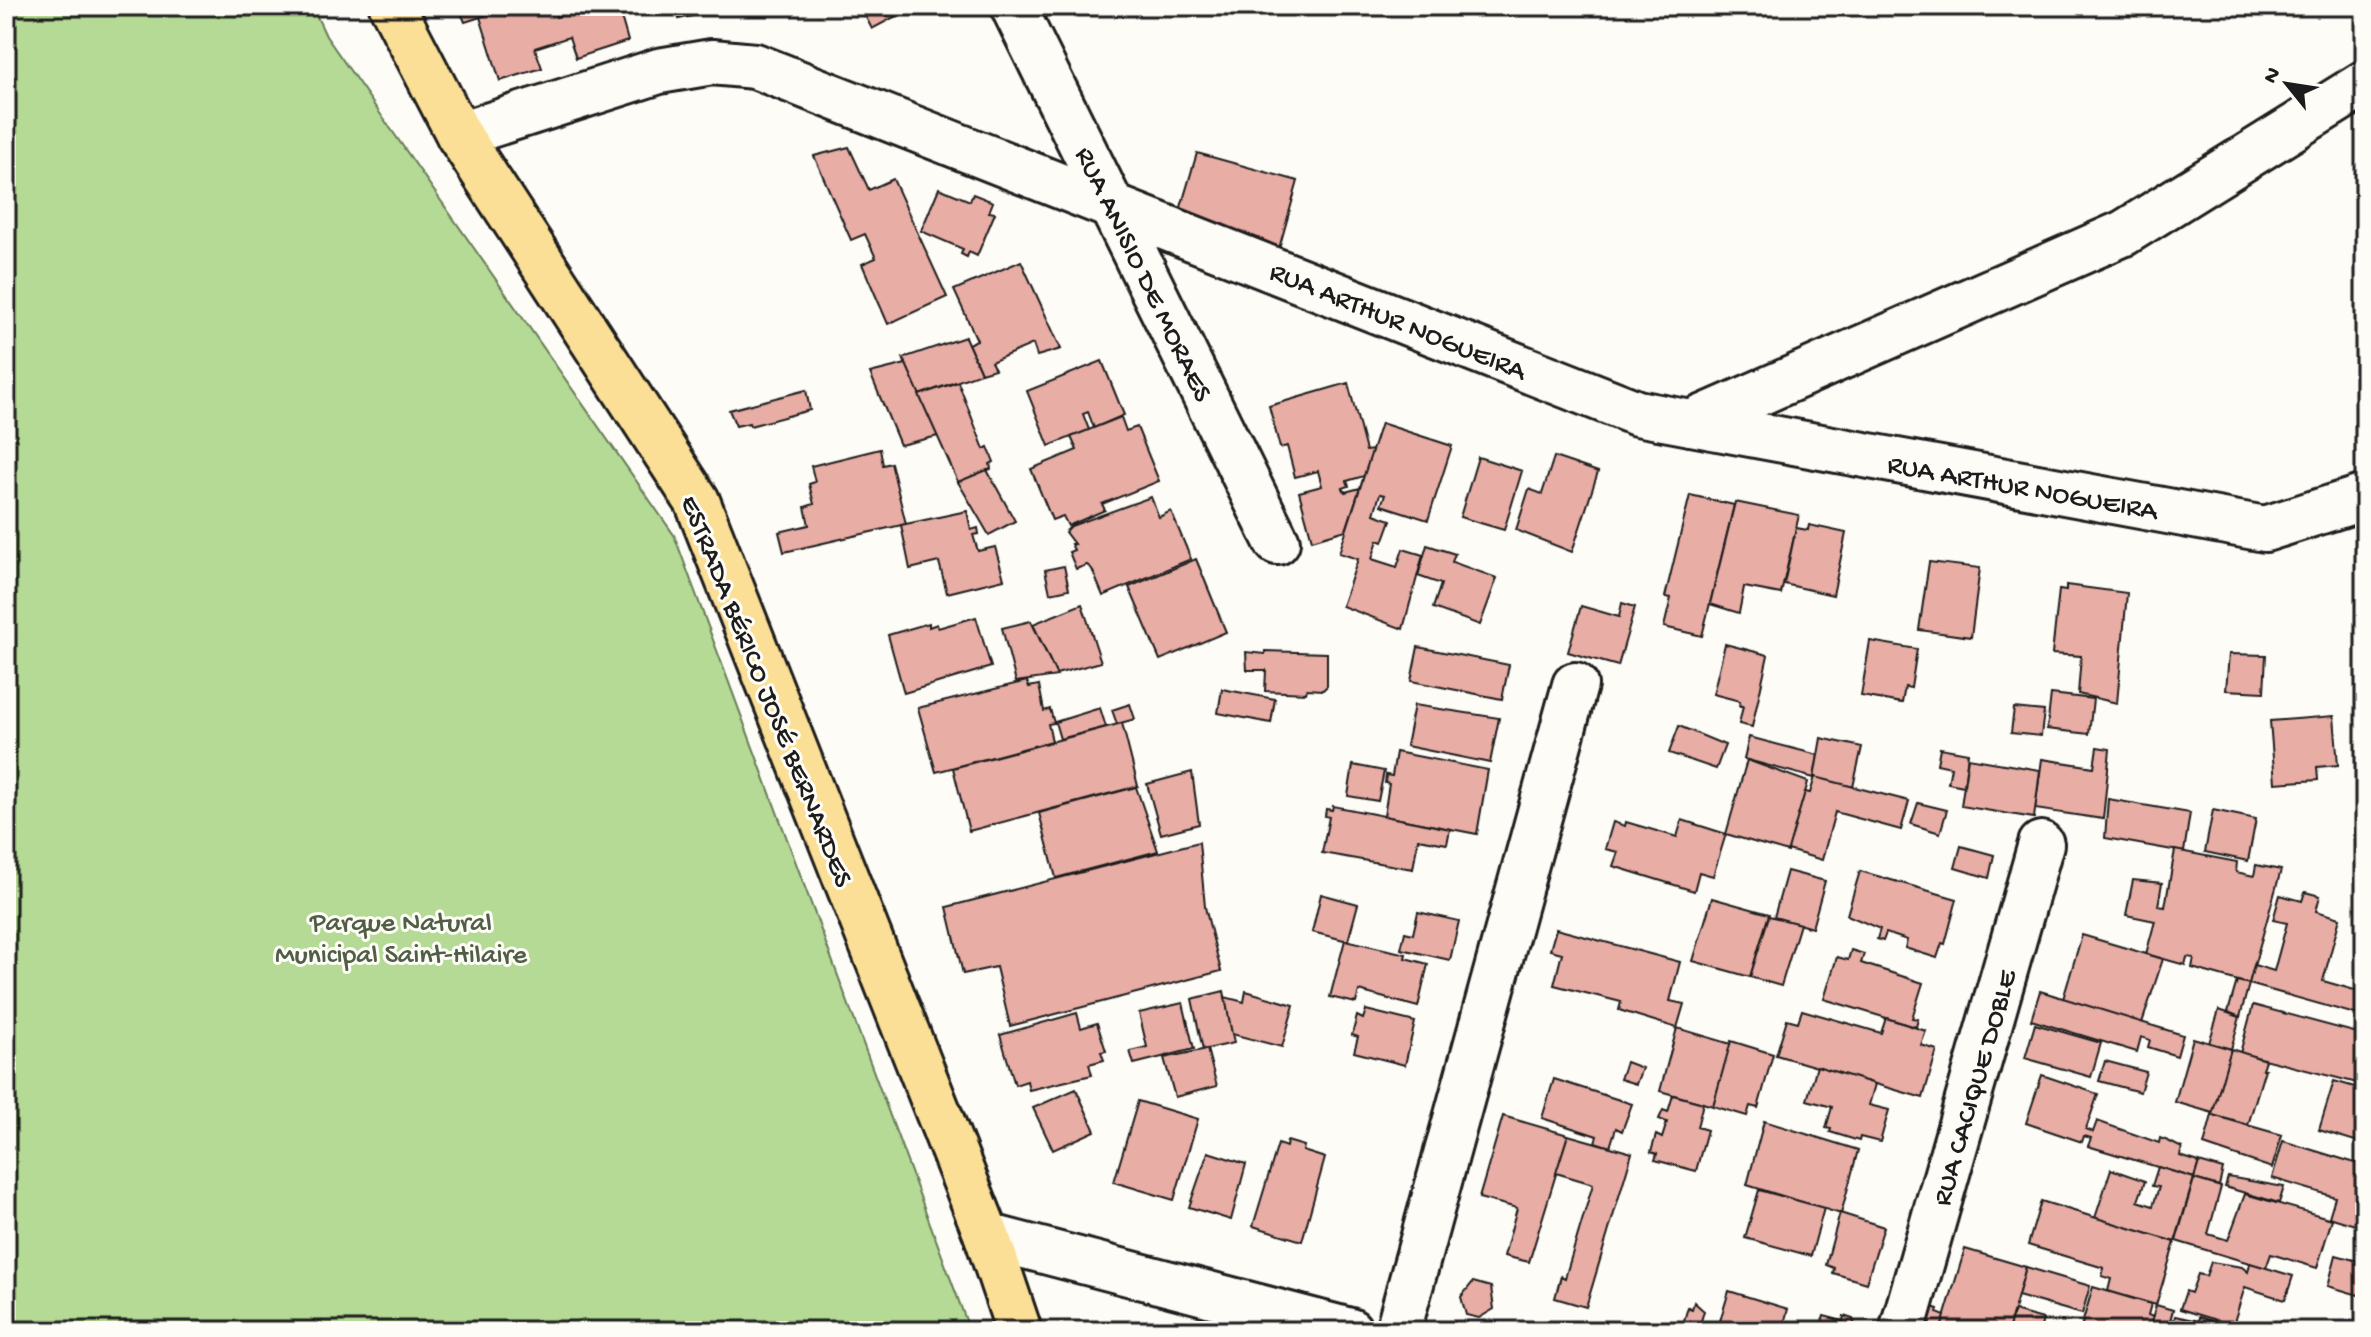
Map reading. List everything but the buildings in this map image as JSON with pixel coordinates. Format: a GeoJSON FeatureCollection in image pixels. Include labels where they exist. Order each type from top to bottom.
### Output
{"type":"FeatureCollection","features":[{"type":"Feature","properties":{"kind":"main road","name":"ESTRADA BÉRICO JOSÉ BERNARDES"},"geometry":{"type":"LineString","coordinates":[[392,6],[459,135],[697,501],[987,1236],[1019,1331]]}},
{"type":"Feature","properties":{"kind":"street","name":"RUA ANISIO DE MORAES"},"geometry":{"type":"LineString","coordinates":[[1013,6],[1115,207],[1277,542]]}},
{"type":"Feature","properties":{"kind":"street","name":"RUA ARTHUR NOGUEIRA"},"geometry":{"type":"LineString","coordinates":[[459,135],[659,71],[712,62],[755,66],[1637,413],[2265,529],[2365,497]]}},
{"type":"Feature","properties":{"kind":"street"},"geometry":{"type":"LineString","coordinates":[[1691,423],[2124,233],[2365,83]]}},
{"type":"Feature","properties":{"kind":"street"},"geometry":{"type":"LineString","coordinates":[[1398,1331],[1575,685]]}},
{"type":"Feature","properties":{"kind":"street","name":"RUA CACIQUE DOBLE"},"geometry":{"type":"LineString","coordinates":[[1902,1331],[2041,844]]}},
{"type":"Feature","properties":{"kind":"street"},"geometry":{"type":"LineString","coordinates":[[987,1236],[1350,1331]]}},
{"type":"Feature","properties":{"kind":"green space","name":"Parque Natural Municipal Saint-Hilaire"},"geometry":{"type":"Polygon","coordinates":[[[6,6],[312,6],[326,36],[674,535],[970,1331],[6,1331],[6,6]]]}}]}
